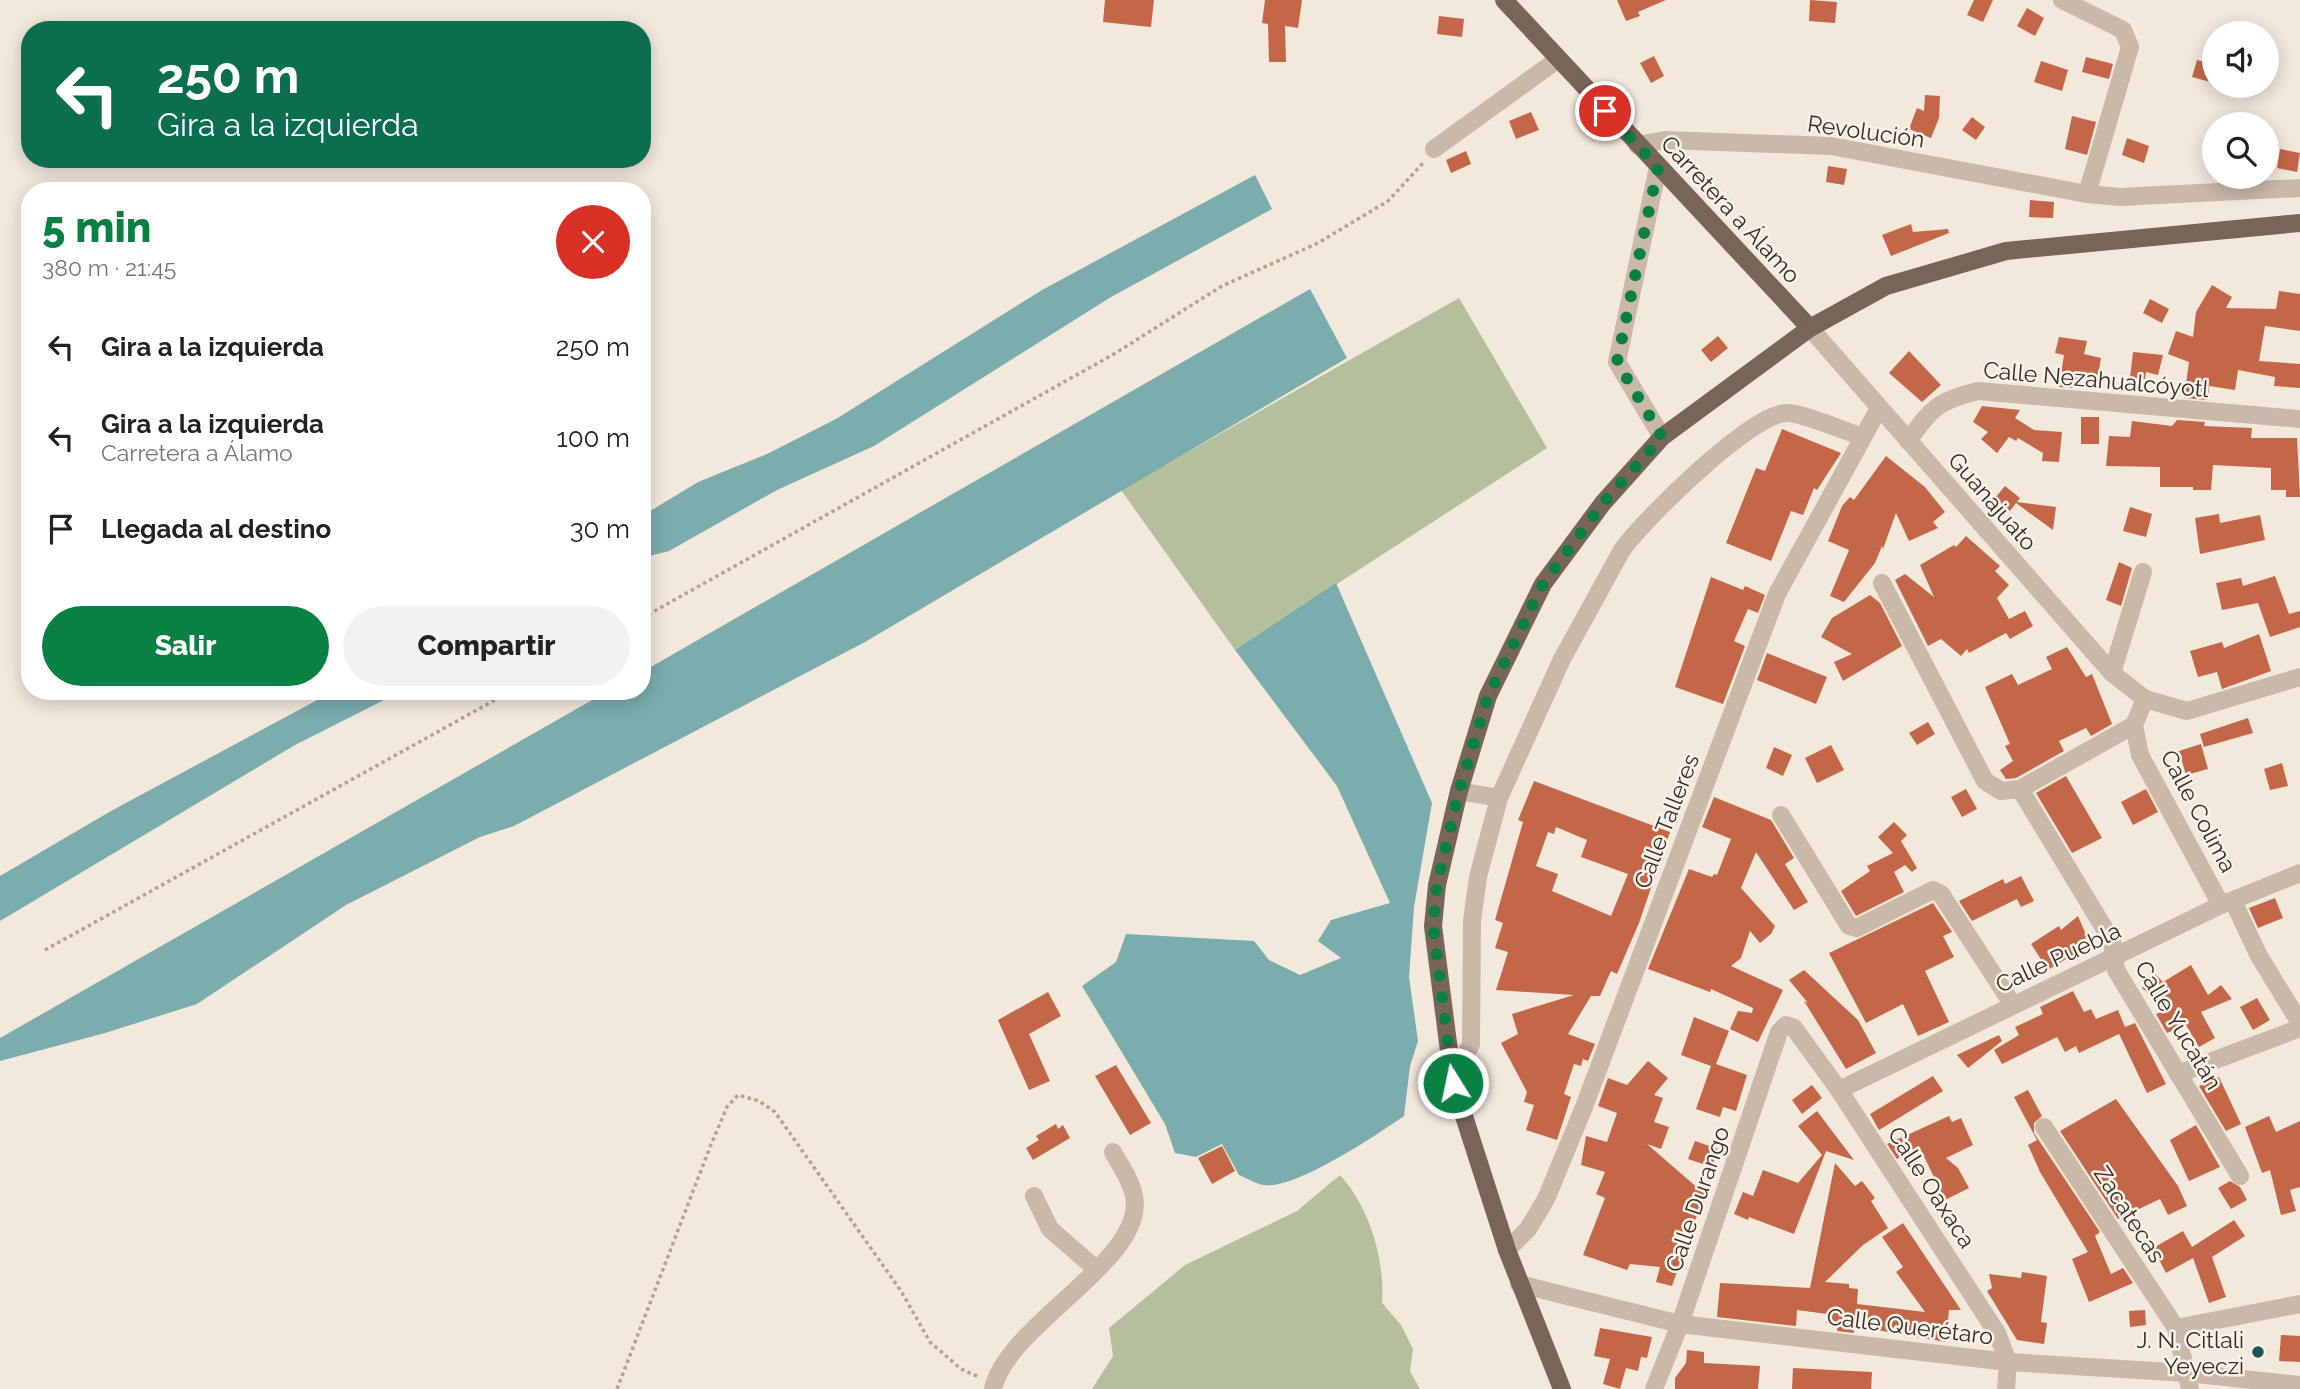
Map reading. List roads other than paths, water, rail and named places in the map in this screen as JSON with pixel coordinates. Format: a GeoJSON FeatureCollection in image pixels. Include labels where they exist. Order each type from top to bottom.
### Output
{"type":"FeatureCollection","features":[{"type":"Feature","properties":{"kind":"main road","name":"Carretera a Álamo"},"geometry":{"type":"LineString","coordinates":[[1504,0],[1557,60],[1810,328]]}},
{"type":"Feature","properties":{"kind":"main road"},"geometry":{"type":"LineString","coordinates":[[1562,1389],[1519,1284],[1453,1083],[1433,926],[1437,885],[1459,791],[1488,696],[1543,584],[1603,503],[1662,437],[1810,328],[1886,286],[2006,251],[2300,223]]}},
{"type":"Feature","properties":{"kind":"street"},"geometry":{"type":"LineString","coordinates":[[2062,0],[2123,30],[2130,47],[2087,194]]}},
{"type":"Feature","properties":{"kind":"street"},"geometry":{"type":"LineString","coordinates":[[1434,149],[1557,60]]}},
{"type":"Feature","properties":{"kind":"street","name":"Revolución"},"geometry":{"type":"LineString","coordinates":[[1637,145],[1665,140],[1831,146],[2087,194],[2120,197],[2300,188]]}},
{"type":"Feature","properties":{"kind":"street"},"geometry":{"type":"LineString","coordinates":[[1658,167],[1617,362],[1662,437]]}},
{"type":"Feature","properties":{"kind":"street","name":"Guanajuato"},"geometry":{"type":"LineString","coordinates":[[1810,328],[1878,410],[2112,673],[2145,699]]}},
{"type":"Feature","properties":{"kind":"street","name":"Calle Nezahualcóyotl"},"geometry":{"type":"LineString","coordinates":[[1908,442],[1928,413],[1947,398],[1978,391],[2300,419]]}},
{"type":"Feature","properties":{"kind":"street","name":"Calle Talleres"},"geometry":{"type":"LineString","coordinates":[[1507,1250],[1528,1229],[1546,1199],[1777,594],[1878,410]]}},
{"type":"Feature","properties":{"kind":"street"},"geometry":{"type":"LineString","coordinates":[[1453,1083],[1471,1044],[1472,921],[1478,877],[1499,798],[1562,659],[1633,533],[1703,466],[1767,417],[1787,412],[1863,437]]}},
{"type":"Feature","properties":{"kind":"street"},"geometry":{"type":"LineString","coordinates":[[2112,673],[2143,572]]}},
{"type":"Feature","properties":{"kind":"street"},"geometry":{"type":"LineString","coordinates":[[1882,583],[1985,781],[2001,791],[2020,789],[2134,725],[2145,699],[2187,711],[2298,681]]}},
{"type":"Feature","properties":{"kind":"street","name":"Calle Colima"},"geometry":{"type":"LineString","coordinates":[[2134,725],[2140,755],[2300,1026]]}},
{"type":"Feature","properties":{"kind":"street","name":"Calle Yucatán"},"geometry":{"type":"LineString","coordinates":[[2020,789],[2112,941],[2116,970],[2240,1176]]}},
{"type":"Feature","properties":{"kind":"street"},"geometry":{"type":"LineString","coordinates":[[1459,791],[1499,798]]}},
{"type":"Feature","properties":{"kind":"street"},"geometry":{"type":"LineString","coordinates":[[1781,815],[1849,926],[1857,928],[1933,890],[1941,894],[2013,1005]]}},
{"type":"Feature","properties":{"kind":"street","name":"Calle Puebla"},"geometry":{"type":"LineString","coordinates":[[1839,1090],[2114,956],[2227,903],[2300,873]]}},
{"type":"Feature","properties":{"kind":"street","name":"Calle Oaxaca"},"geometry":{"type":"LineString","coordinates":[[1786,1026],[1794,1028],[1839,1090],[1997,1333],[2008,1362],[2006,1389]]}},
{"type":"Feature","properties":{"kind":"street","name":"Calle Durango"},"geometry":{"type":"LineString","coordinates":[[1654,1389],[1680,1324],[1779,1032],[1786,1026]]}},
{"type":"Feature","properties":{"kind":"street"},"geometry":{"type":"LineString","coordinates":[[2178,1074],[2300,1026]]}},
{"type":"Feature","properties":{"kind":"street","name":"Zacatecas"},"geometry":{"type":"LineString","coordinates":[[2044,1127],[2176,1328],[2188,1381]]}},
{"type":"Feature","properties":{"kind":"street"},"geometry":{"type":"LineString","coordinates":[[993,1386],[997,1371],[1025,1339],[1115,1251],[1132,1226],[1134,1196],[1113,1152]]}},
{"type":"Feature","properties":{"kind":"street"},"geometry":{"type":"LineString","coordinates":[[1034,1196],[1050,1229],[1096,1269]]}},
{"type":"Feature","properties":{"kind":"street","name":"Calle Querétaro"},"geometry":{"type":"LineString","coordinates":[[1519,1284],[1680,1324],[2188,1381],[2300,1385]]}},
{"type":"Feature","properties":{"kind":"street"},"geometry":{"type":"LineString","coordinates":[[2176,1328],[2300,1304]]}},
{"type":"Feature","properties":{"kind":"water"},"geometry":{"type":"Polygon","coordinates":[[[1255,175],[1272,209],[1111,297],[874,446],[777,490],[669,551],[651,556],[651,511],[698,482],[767,454],[836,419],[1042,290],[1255,175]]]}},
{"type":"Feature","properties":{"kind":"water"},"geometry":{"type":"Polygon","coordinates":[[[1310,289],[1347,358],[865,642],[514,826],[480,837],[346,905],[197,1004],[105,1033],[0,1061],[0,1038],[592,700],[651,700],[651,667],[1310,289]]]}},
{"type":"Feature","properties":{"kind":"water"},"geometry":{"type":"Polygon","coordinates":[[[1336,583],[1432,803],[1414,907],[1409,977],[1418,1041],[1410,1066],[1404,1116],[1315,1170],[1278,1184],[1264,1185],[1239,1175],[1222,1144],[1196,1157],[1175,1153],[1165,1124],[1082,986],[1116,962],[1126,934],[1254,941],[1269,960],[1300,975],[1341,958],[1318,941],[1331,920],[1390,903],[1337,786],[1235,650],[1336,583]]]}},
{"type":"Feature","properties":{"kind":"water"},"geometry":{"type":"Polygon","coordinates":[[[317,700],[384,700],[295,745],[0,921],[0,876],[111,811],[317,700]]]}},
{"type":"Feature","properties":{"kind":"place","name":"J. N. Citlali Yeyeczi"},"geometry":{"type":"Point","coordinates":[2258,1352]}}]}
